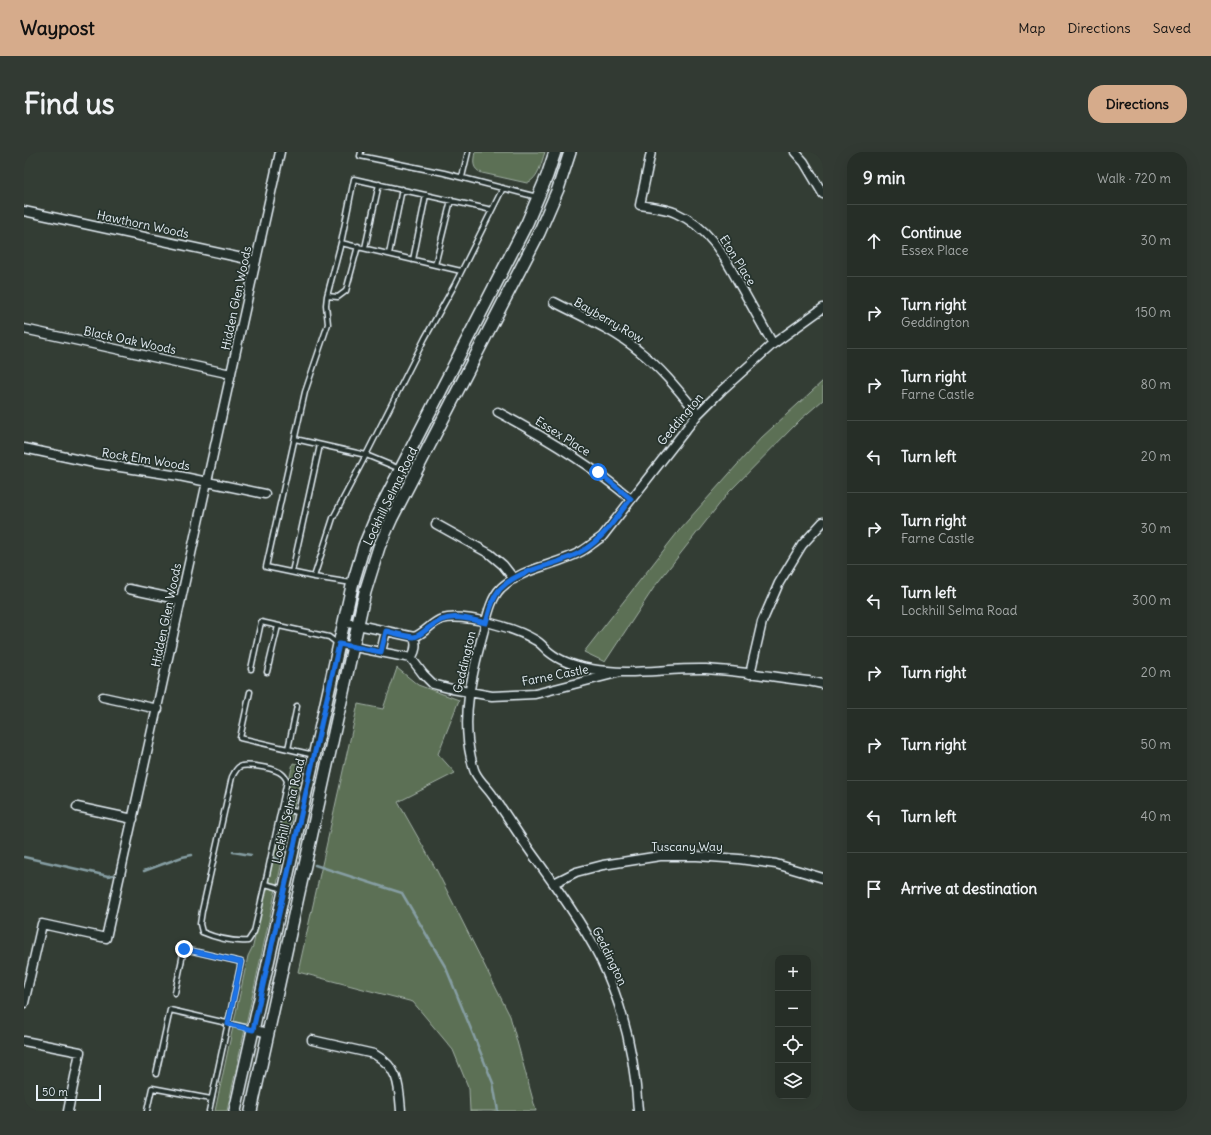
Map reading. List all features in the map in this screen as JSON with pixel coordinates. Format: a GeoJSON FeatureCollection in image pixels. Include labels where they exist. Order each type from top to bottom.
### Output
{"type":"FeatureCollection","features":[{"type":"Feature","properties":{"kind":"main road","name":"Lockhill Selma Road"},"geometry":{"type":"LineString","coordinates":[[235,1111],[352,583],[364,546],[376,516],[527,223],[555,152]]}},
{"type":"Feature","properties":{"kind":"main road","name":"Lockhill Selma Road"},"geometry":{"type":"LineString","coordinates":[[251,1111],[365,592],[379,547],[539,234],[570,152]]}},
{"type":"Feature","properties":{"kind":"street","name":"Hidden Glen Woods"},"geometry":{"type":"LineString","coordinates":[[24,1003],[42,924],[106,938],[158,709],[280,152]]}},
{"type":"Feature","properties":{"kind":"street","name":"Eton Place"},"geometry":{"type":"LineString","coordinates":[[651,152],[640,205],[674,212],[703,230],[716,244],[726,259],[773,344]]}},
{"type":"Feature","properties":{"kind":"street"},"geometry":{"type":"LineString","coordinates":[[795,152],[804,162],[823,194]]}},
{"type":"Feature","properties":{"kind":"street"},"geometry":{"type":"LineString","coordinates":[[538,197],[552,202]]}},
{"type":"Feature","properties":{"kind":"street","name":"Hawthorn Woods"},"geometry":{"type":"LineString","coordinates":[[24,211],[256,261]]}},
{"type":"Feature","properties":{"kind":"street","name":"Bayberry Row"},"geometry":{"type":"LineString","coordinates":[[554,302],[598,325],[639,350],[661,370],[698,414]]}},
{"type":"Feature","properties":{"kind":"street","name":"Geddington"},"geometry":{"type":"LineString","coordinates":[[638,1111],[634,1066],[626,1031],[616,996],[600,959],[590,940],[554,883],[514,829],[494,797],[475,772],[468,747],[466,718],[469,692],[492,603],[500,590],[514,579],[529,571],[557,562],[583,551],[602,537],[698,414],[773,344],[823,308]]}},
{"type":"Feature","properties":{"kind":"street","name":"Black Oak Woods"},"geometry":{"type":"LineString","coordinates":[[24,329],[231,374]]}},
{"type":"Feature","properties":{"kind":"street","name":"Essex Place"},"geometry":{"type":"LineString","coordinates":[[498,412],[578,458],[631,499]]}},
{"type":"Feature","properties":{"kind":"street","name":"Rock Elm Woods"},"geometry":{"type":"LineString","coordinates":[[24,448],[94,463],[179,476],[265,494]]}},
{"type":"Feature","properties":{"kind":"street"},"geometry":{"type":"LineString","coordinates":[[401,469],[414,476]]}},
{"type":"Feature","properties":{"kind":"street"},"geometry":{"type":"LineString","coordinates":[[750,674],[762,622],[779,583],[802,545],[823,522]]}},
{"type":"Feature","properties":{"kind":"street"},"geometry":{"type":"LineString","coordinates":[[436,524],[490,554],[503,565],[514,579]]}},
{"type":"Feature","properties":{"kind":"street"},"geometry":{"type":"LineString","coordinates":[[129,589],[182,600]]}},
{"type":"Feature","properties":{"kind":"street","name":"Farne Castle"},"geometry":{"type":"LineString","coordinates":[[414,637],[421,634],[440,619],[453,617],[464,618],[518,631],[537,640],[550,652],[566,662],[591,669],[621,672],[705,669],[823,684]]}},
{"type":"Feature","properties":{"kind":"street"},"geometry":{"type":"LineString","coordinates":[[339,644],[411,658],[415,653],[417,644],[414,637],[344,622]]}},
{"type":"Feature","properties":{"kind":"street"},"geometry":{"type":"LineString","coordinates":[[381,652],[386,631]]}},
{"type":"Feature","properties":{"kind":"street","name":"Farne Castle"},"geometry":{"type":"LineString","coordinates":[[411,658],[433,684],[452,690],[492,696],[535,694],[569,687],[621,672]]}},
{"type":"Feature","properties":{"kind":"street"},"geometry":{"type":"LineString","coordinates":[[103,697],[158,709]]}},
{"type":"Feature","properties":{"kind":"street"},"geometry":{"type":"LineString","coordinates":[[78,807],[133,819]]}},
{"type":"Feature","properties":{"kind":"street"},"geometry":{"type":"LineString","coordinates":[[301,814],[316,817]]}},
{"type":"Feature","properties":{"kind":"street","name":"Tuscany Way"},"geometry":{"type":"LineString","coordinates":[[554,883],[576,872],[603,864],[660,856],[697,856],[739,859],[776,864],[823,878]]}},
{"type":"Feature","properties":{"kind":"street"},"geometry":{"type":"LineString","coordinates":[[253,1030],[268,1033]]}},
{"type":"Feature","properties":{"kind":"street"},"geometry":{"type":"LineString","coordinates":[[312,1040],[374,1054],[386,1063],[392,1069],[397,1079],[401,1111]]}},
{"type":"Feature","properties":{"kind":"street"},"geometry":{"type":"LineString","coordinates":[[24,1041],[80,1052],[68,1111]]}},
{"type":"Feature","properties":{"kind":"lane"},"geometry":{"type":"LineString","coordinates":[[361,152],[360,156],[462,177],[538,197]]}},
{"type":"Feature","properties":{"kind":"lane"},"geometry":{"type":"LineString","coordinates":[[462,177],[468,152]]}},
{"type":"Feature","properties":{"kind":"lane"},"geometry":{"type":"LineString","coordinates":[[352,583],[266,567],[304,392],[328,324],[326,305],[327,296],[341,243],[354,179],[492,210]]}},
{"type":"Feature","properties":{"kind":"lane"},"geometry":{"type":"LineString","coordinates":[[365,248],[379,184]]}},
{"type":"Feature","properties":{"kind":"lane"},"geometry":{"type":"LineString","coordinates":[[314,577],[333,518],[503,188]]}},
{"type":"Feature","properties":{"kind":"lane"},"geometry":{"type":"LineString","coordinates":[[389,254],[402,189]]}},
{"type":"Feature","properties":{"kind":"lane"},"geometry":{"type":"LineString","coordinates":[[412,260],[426,195]]}},
{"type":"Feature","properties":{"kind":"lane"},"geometry":{"type":"LineString","coordinates":[[435,265],[451,200]]}},
{"type":"Feature","properties":{"kind":"lane"},"geometry":{"type":"LineString","coordinates":[[341,243],[461,271]]}},
{"type":"Feature","properties":{"kind":"lane"},"geometry":{"type":"LineString","coordinates":[[327,296],[338,297],[346,291],[358,246]]}},
{"type":"Feature","properties":{"kind":"lane"},"geometry":{"type":"LineString","coordinates":[[295,439],[366,455],[401,469]]}},
{"type":"Feature","properties":{"kind":"lane"},"geometry":{"type":"LineString","coordinates":[[292,572],[320,445]]}},
{"type":"Feature","properties":{"kind":"lane"},"geometry":{"type":"LineString","coordinates":[[251,669],[261,622],[329,637],[339,644]]}},
{"type":"Feature","properties":{"kind":"lane"},"geometry":{"type":"LineString","coordinates":[[267,672],[278,626]]}},
{"type":"Feature","properties":{"kind":"lane"},"geometry":{"type":"LineString","coordinates":[[250,692],[240,738],[314,755]]}},
{"type":"Feature","properties":{"kind":"lane"},"geometry":{"type":"LineString","coordinates":[[288,749],[297,706]]}},
{"type":"Feature","properties":{"kind":"lane"},"geometry":{"type":"LineString","coordinates":[[246,765],[278,771],[285,776],[287,781],[265,884],[254,932],[248,941],[238,942],[202,932],[200,924],[202,911],[232,777],[234,772],[239,767],[246,765]]}},
{"type":"Feature","properties":{"kind":"lane"},"geometry":{"type":"LineString","coordinates":[[281,808],[301,814]]}},
{"type":"Feature","properties":{"kind":"lane"},"geometry":{"type":"LineString","coordinates":[[265,884],[284,889]]}},
{"type":"Feature","properties":{"kind":"lane"},"geometry":{"type":"LineString","coordinates":[[175,993],[184,949],[241,962],[209,1111]]}},
{"type":"Feature","properties":{"kind":"lane"},"geometry":{"type":"LineString","coordinates":[[156,1074],[170,1010],[253,1030]]}},
{"type":"Feature","properties":{"kind":"lane"},"geometry":{"type":"LineString","coordinates":[[147,1111],[152,1088],[211,1098]]}},
{"type":"Feature","properties":{"kind":"green space"},"geometry":{"type":"Polygon","coordinates":[[[475,152],[545,152],[537,174],[527,183],[482,173],[476,169],[474,165],[475,152]]]}},
{"type":"Feature","properties":{"kind":"green space"},"geometry":{"type":"Polygon","coordinates":[[[823,381],[823,400],[801,419],[729,492],[655,586],[605,662],[584,652],[681,528],[761,438],[823,381]]]}},
{"type":"Feature","properties":{"kind":"green space"},"geometry":{"type":"Polygon","coordinates":[[[397,668],[418,685],[459,700],[438,754],[455,773],[398,802],[437,871],[510,1016],[536,1111],[470,1111],[469,1089],[453,1050],[413,1002],[298,972],[358,704],[383,709],[397,668]]]}},
{"type":"Feature","properties":{"kind":"green space"},"geometry":{"type":"Polygon","coordinates":[[[293,763],[301,765],[302,771],[227,1111],[215,1111],[248,956],[253,946],[293,763]]]}},
{"type":"Feature","properties":{"kind":"waterway"},"geometry":{"type":"LineString","coordinates":[[233,852],[251,855]]}},
{"type":"Feature","properties":{"kind":"waterway"},"geometry":{"type":"LineString","coordinates":[[144,871],[182,857],[192,855]]}},
{"type":"Feature","properties":{"kind":"waterway"},"geometry":{"type":"LineString","coordinates":[[24,857],[108,876],[113,875]]}},
{"type":"Feature","properties":{"kind":"waterway"},"geometry":{"type":"LineString","coordinates":[[275,858],[281,859]]}},
{"type":"Feature","properties":{"kind":"waterway"},"geometry":{"type":"LineString","coordinates":[[315,865],[402,893],[446,968],[493,1083],[498,1111]]}},
{"type":"Feature","properties":{"kind":"route"},"geometry":{"type":"LineString","coordinates":[[184,949],[241,962],[228,1024],[253,1030],[339,644],[381,652],[386,631],[414,637],[421,634],[440,619],[453,617],[486,623],[492,603],[500,590],[510,581],[529,571],[557,562],[583,551],[602,537],[631,499],[598,472]]}}]}
